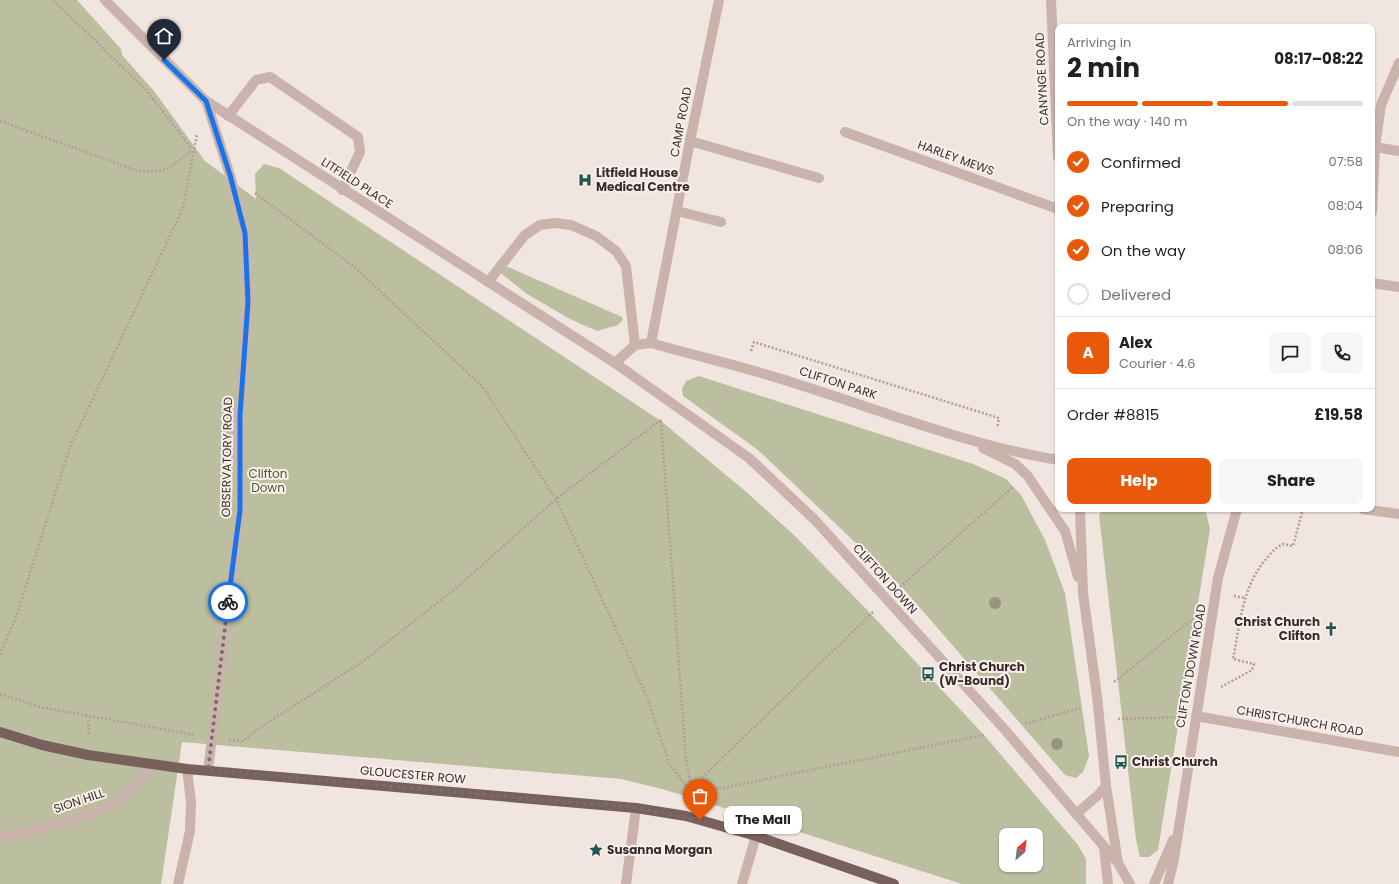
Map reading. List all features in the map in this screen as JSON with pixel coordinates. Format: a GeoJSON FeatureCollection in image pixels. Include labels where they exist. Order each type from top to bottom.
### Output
{"type":"FeatureCollection","features":[{"type":"Feature","properties":{"kind":"main road","name":"GLOUCESTER ROW"},"geometry":{"type":"LineString","coordinates":[[0,732],[42,745],[88,756],[187,769],[636,808],[686,816],[756,836],[894,884]]}},
{"type":"Feature","properties":{"kind":"street","name":"LITFIELD PLACE"},"geometry":{"type":"LineString","coordinates":[[105,0],[206,101],[342,190],[615,363]]}},
{"type":"Feature","properties":{"kind":"street","name":"CAMP ROAD"},"geometry":{"type":"LineString","coordinates":[[651,343],[719,0]]}},
{"type":"Feature","properties":{"kind":"street","name":"CANYNGE ROAD"},"geometry":{"type":"LineString","coordinates":[[1051,0],[1055,33]]}},
{"type":"Feature","properties":{"kind":"street"},"geometry":{"type":"LineString","coordinates":[[1399,63],[1381,105],[1375,147],[1399,151]]}},
{"type":"Feature","properties":{"kind":"street"},"geometry":{"type":"LineString","coordinates":[[228,116],[256,80],[270,77],[358,137],[360,152],[342,190]]}},
{"type":"Feature","properties":{"kind":"street","name":"OBSERVATORY ROAD"},"geometry":{"type":"LineString","coordinates":[[206,101],[230,175],[245,233],[248,302],[240,415],[240,510],[208,770]]}},
{"type":"Feature","properties":{"kind":"street","name":"HARLEY MEWS"},"geometry":{"type":"LineString","coordinates":[[845,132],[1055,208]]}},
{"type":"Feature","properties":{"kind":"street"},"geometry":{"type":"LineString","coordinates":[[690,141],[819,178]]}},
{"type":"Feature","properties":{"kind":"street"},"geometry":{"type":"LineString","coordinates":[[677,211],[720,222]]}},
{"type":"Feature","properties":{"kind":"street"},"geometry":{"type":"LineString","coordinates":[[488,282],[525,235],[540,225],[556,223],[571,225],[596,236],[616,251],[626,266],[635,345],[615,363]]}},
{"type":"Feature","properties":{"kind":"street"},"geometry":{"type":"LineString","coordinates":[[1375,283],[1399,287]]}},
{"type":"Feature","properties":{"kind":"street","name":"CLIFTON PARK"},"geometry":{"type":"LineString","coordinates":[[635,345],[651,343],[795,383],[963,438],[1018,453],[1055,459]]}},
{"type":"Feature","properties":{"kind":"street","name":"CLIFTON DOWN"},"geometry":{"type":"LineString","coordinates":[[615,363],[749,458],[814,519],[885,600],[1006,731],[1118,863],[1130,884]]}},
{"type":"Feature","properties":{"kind":"street"},"geometry":{"type":"LineString","coordinates":[[963,438],[1015,464],[1027,475],[1065,532],[1083,593]]}},
{"type":"Feature","properties":{"kind":"street"},"geometry":{"type":"LineString","coordinates":[[1375,511],[1399,514]]}},
{"type":"Feature","properties":{"kind":"street"},"geometry":{"type":"LineString","coordinates":[[1080,512],[1083,593],[1097,696],[1106,786],[1118,863]]}},
{"type":"Feature","properties":{"kind":"street","name":"CLIFTON DOWN ROAD"},"geometry":{"type":"LineString","coordinates":[[1168,884],[1174,859],[1177,829],[1218,578],[1236,512]]}},
{"type":"Feature","properties":{"kind":"street","name":"CHRISTCHURCH ROAD"},"geometry":{"type":"LineString","coordinates":[[1196,716],[1399,752]]}},
{"type":"Feature","properties":{"kind":"street","name":"SION HILL"},"geometry":{"type":"LineString","coordinates":[[0,838],[106,808],[121,799],[137,784],[151,764]]}},
{"type":"Feature","properties":{"kind":"street"},"geometry":{"type":"LineString","coordinates":[[178,884],[190,831],[191,802],[187,769]]}},
{"type":"Feature","properties":{"kind":"street"},"geometry":{"type":"LineString","coordinates":[[1076,814],[1106,786]]}},
{"type":"Feature","properties":{"kind":"street"},"geometry":{"type":"LineString","coordinates":[[626,884],[636,808]]}},
{"type":"Feature","properties":{"kind":"street","name":"CLIFTON DOWN ROAD"},"geometry":{"type":"LineString","coordinates":[[1154,884],[1177,829]]}},
{"type":"Feature","properties":{"kind":"street"},"geometry":{"type":"LineString","coordinates":[[742,884],[756,836]]}},
{"type":"Feature","properties":{"kind":"street"},"geometry":{"type":"LineString","coordinates":[[1104,846],[1108,884]]}},
{"type":"Feature","properties":{"kind":"path"},"geometry":{"type":"LineString","coordinates":[[0,655],[16,617],[70,447],[183,208],[193,149],[146,90],[53,0]]}},
{"type":"Feature","properties":{"kind":"path"},"geometry":{"type":"LineString","coordinates":[[0,122],[138,171],[159,172],[173,165],[193,149]]}},
{"type":"Feature","properties":{"kind":"path"},"geometry":{"type":"LineString","coordinates":[[230,175],[353,266],[482,386],[556,500],[647,697],[669,763],[692,794]]}},
{"type":"Feature","properties":{"kind":"path"},"geometry":{"type":"LineString","coordinates":[[744,369],[754,342],[1000,418]]}},
{"type":"Feature","properties":{"kind":"path"},"geometry":{"type":"LineString","coordinates":[[0,694],[40,708],[211,738],[243,741],[255,731],[362,662],[460,585],[556,500],[660,421],[686,759],[692,794]]}},
{"type":"Feature","properties":{"kind":"path"},"geometry":{"type":"LineString","coordinates":[[686,816],[692,794],[704,776],[885,600],[1027,475]]}},
{"type":"Feature","properties":{"kind":"path"},"geometry":{"type":"LineString","coordinates":[[1199,698],[1252,670],[1254,664],[1233,659],[1245,598],[1252,578],[1274,550],[1283,544],[1293,546],[1302,512]]}},
{"type":"Feature","properties":{"kind":"path"},"geometry":{"type":"LineString","coordinates":[[1232,595],[1245,598]]}},
{"type":"Feature","properties":{"kind":"path"},"geometry":{"type":"LineString","coordinates":[[692,794],[1006,731],[1083,707],[1215,600]]}},
{"type":"Feature","properties":{"kind":"path"},"geometry":{"type":"LineString","coordinates":[[88,716],[89,736]]}},
{"type":"Feature","properties":{"kind":"path"},"geometry":{"type":"LineString","coordinates":[[1099,720],[1196,716]]}},
{"type":"Feature","properties":{"kind":"green space","name":"Clifton Down"},"geometry":{"type":"Polygon","coordinates":[[[0,0],[77,0],[121,49],[122,55],[154,91],[205,161],[256,199],[255,174],[264,164],[279,168],[661,421],[744,490],[794,535],[871,614],[984,735],[1078,845],[1086,859],[1086,884],[962,884],[721,807],[662,789],[621,779],[182,742],[161,884],[0,884],[0,0]]]}},
{"type":"Feature","properties":{"kind":"green space"},"geometry":{"type":"Polygon","coordinates":[[[500,265],[508,267],[622,317],[623,320],[618,325],[597,331],[570,319],[527,294],[497,270],[500,265]]]}},
{"type":"Feature","properties":{"kind":"green space"},"geometry":{"type":"Polygon","coordinates":[[[699,376],[973,464],[1006,479],[1021,495],[1045,540],[1065,593],[1089,756],[1083,772],[1076,778],[1065,775],[901,586],[758,450],[683,396],[682,389],[686,381],[699,376]]]}},
{"type":"Feature","properties":{"kind":"green space"},"geometry":{"type":"Polygon","coordinates":[[[1101,512],[1206,512],[1210,529],[1158,850],[1149,857],[1140,857],[1136,840],[1099,515],[1101,512]]]}},
{"type":"Feature","properties":{"kind":"way so far"},"geometry":{"type":"LineString","coordinates":[[228,602],[208,770],[636,808],[686,816],[700,820]]}},
{"type":"Feature","properties":{"kind":"place","name":"Litfield House Medical Centre"},"geometry":{"type":"Point","coordinates":[585,180]}},
{"type":"Feature","properties":{"kind":"place","name":"Christ Church Clifton"},"geometry":{"type":"Point","coordinates":[1331,629]}},
{"type":"Feature","properties":{"kind":"place","name":"Christ Church (W-Bound)"},"geometry":{"type":"Point","coordinates":[928,674]}},
{"type":"Feature","properties":{"kind":"place","name":"Christ Church"},"geometry":{"type":"Point","coordinates":[1121,762]}},
{"type":"Feature","properties":{"kind":"place","name":"The Mall"},"geometry":{"type":"Point","coordinates":[700,820]}},
{"type":"Feature","properties":{"kind":"place","name":"Susanna Morgan"},"geometry":{"type":"Point","coordinates":[596,850]}},
{"type":"Feature","properties":{"kind":"route"},"geometry":{"type":"LineString","coordinates":[[164,60],[206,101],[230,175],[245,233],[248,302],[240,415],[240,510],[228,602]]}}]}
